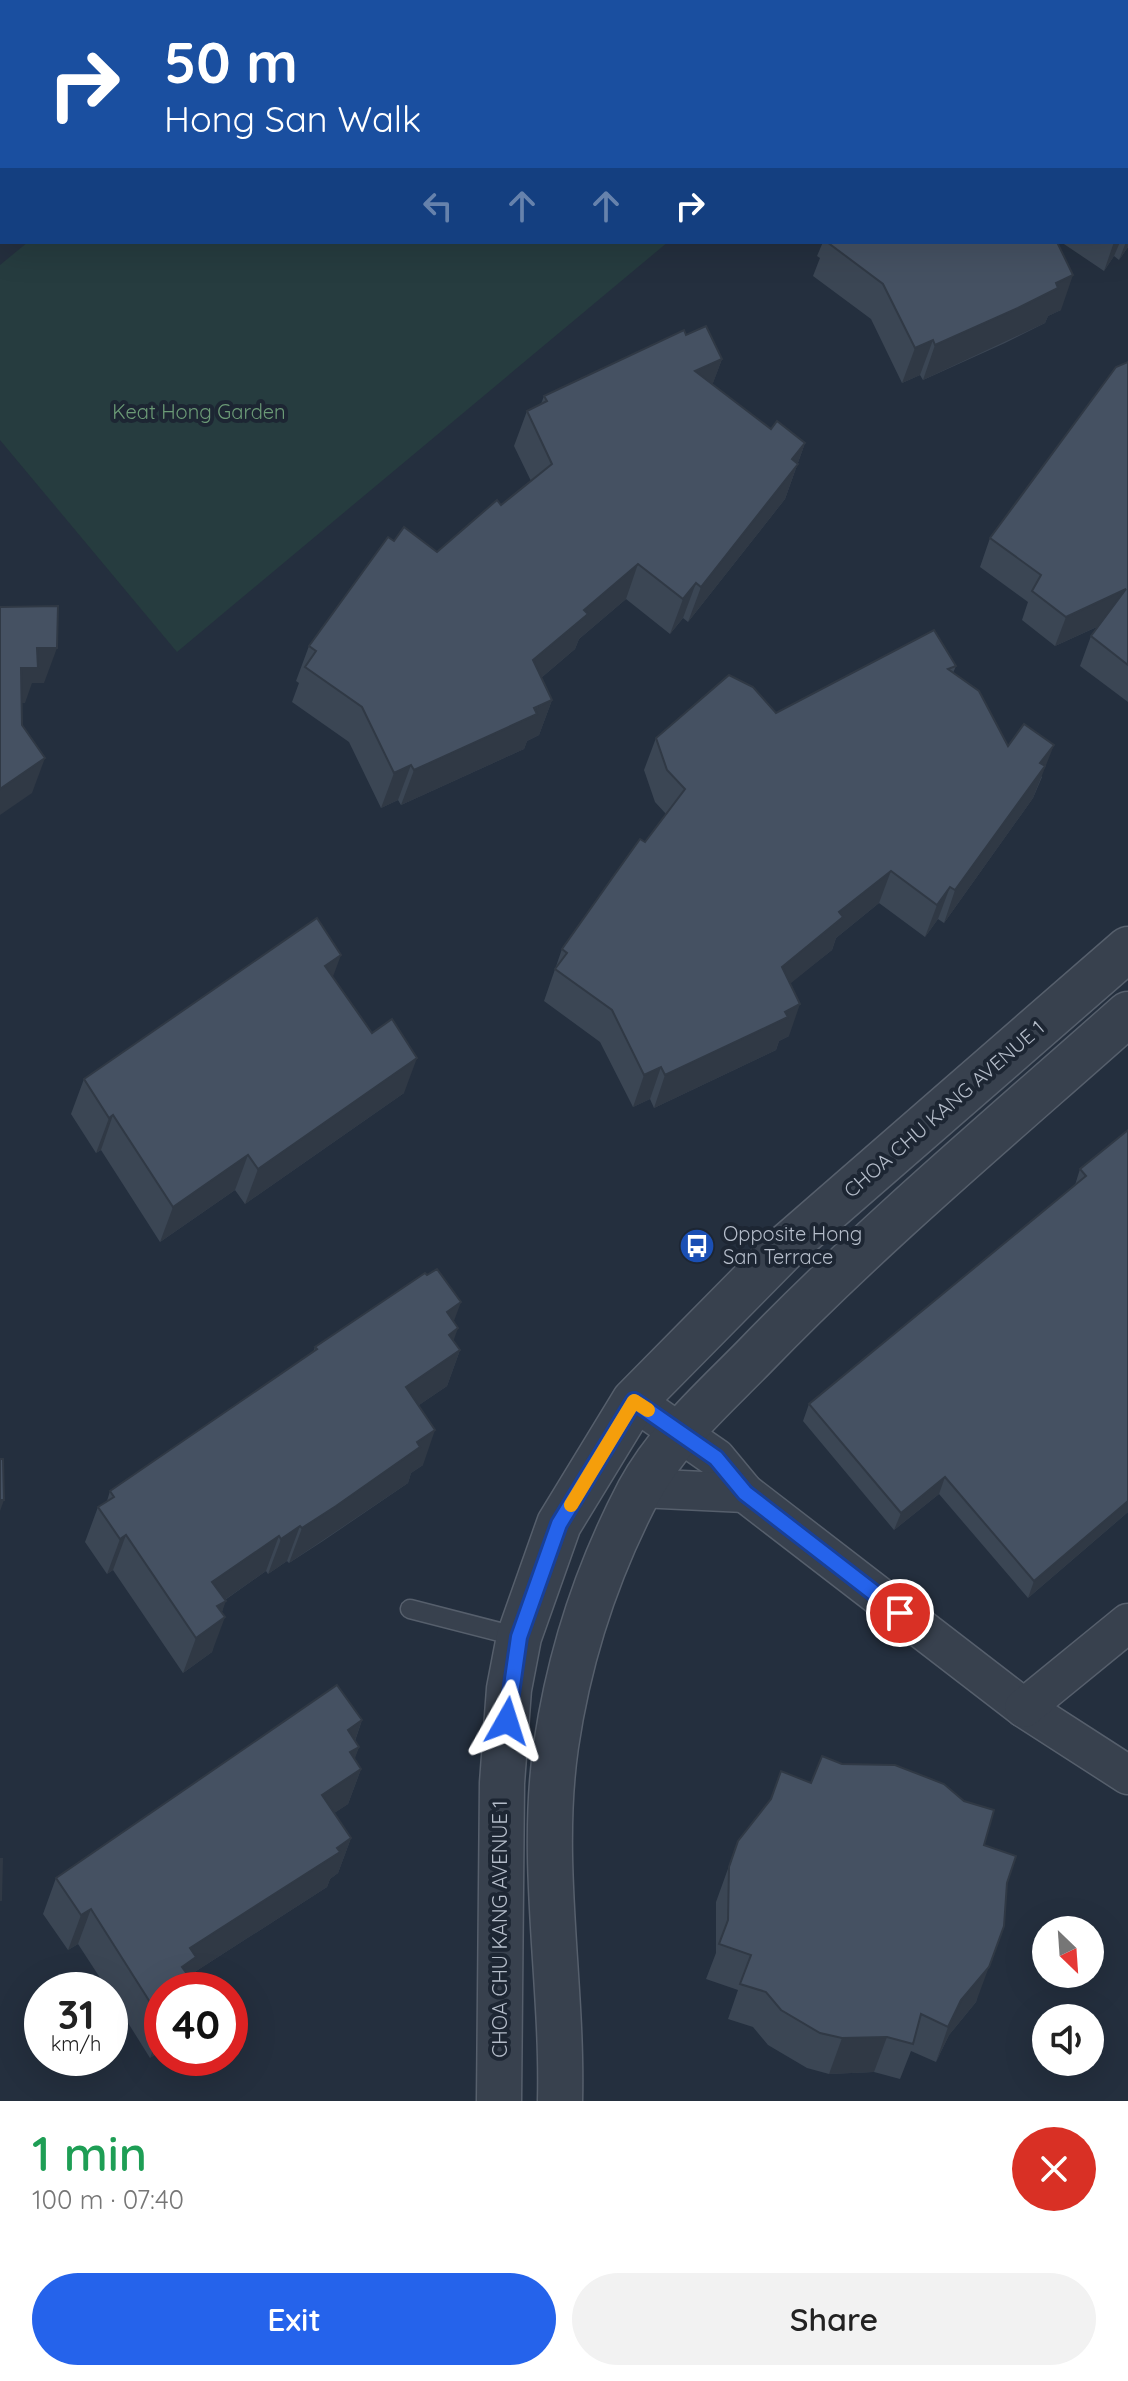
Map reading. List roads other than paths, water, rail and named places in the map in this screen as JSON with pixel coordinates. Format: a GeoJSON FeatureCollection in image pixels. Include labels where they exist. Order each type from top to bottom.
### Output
{"type":"FeatureCollection","features":[{"type":"Feature","properties":{"kind":"street","name":"CHOA CHU KANG AVENUE 1"},"geometry":{"type":"LineString","coordinates":[[499,2101],[502,1783],[509,1689],[519,1637],[559,1524],[634,1401],[788,1245],[1128,949]]}},
{"type":"Feature","properties":{"kind":"street"},"geometry":{"type":"LineString","coordinates":[[560,2101],[549,1837],[556,1748],[575,1648],[604,1568],[640,1488],[682,1431],[829,1279],[1128,1014]]}},
{"type":"Feature","properties":{"kind":"street"},"geometry":{"type":"LineString","coordinates":[[634,1401],[682,1431],[716,1458],[745,1493],[1024,1708],[1128,1775]]}},
{"type":"Feature","properties":{"kind":"street"},"geometry":{"type":"LineString","coordinates":[[640,1488],[745,1493]]}},
{"type":"Feature","properties":{"kind":"street"},"geometry":{"type":"LineString","coordinates":[[1024,1708],[1128,1623]]}},
{"type":"Feature","properties":{"kind":"lane"},"geometry":{"type":"LineString","coordinates":[[410,1609],[519,1637]]}},
{"type":"Feature","properties":{"kind":"place","name":"Opposite Hong San Terrace"},"geometry":{"type":"Point","coordinates":[697,1246]}},
{"type":"Feature","properties":{"kind":"park label","name":"Keat Hong Garden"},"geometry":{"type":"Point","coordinates":[199,412]}}]}
